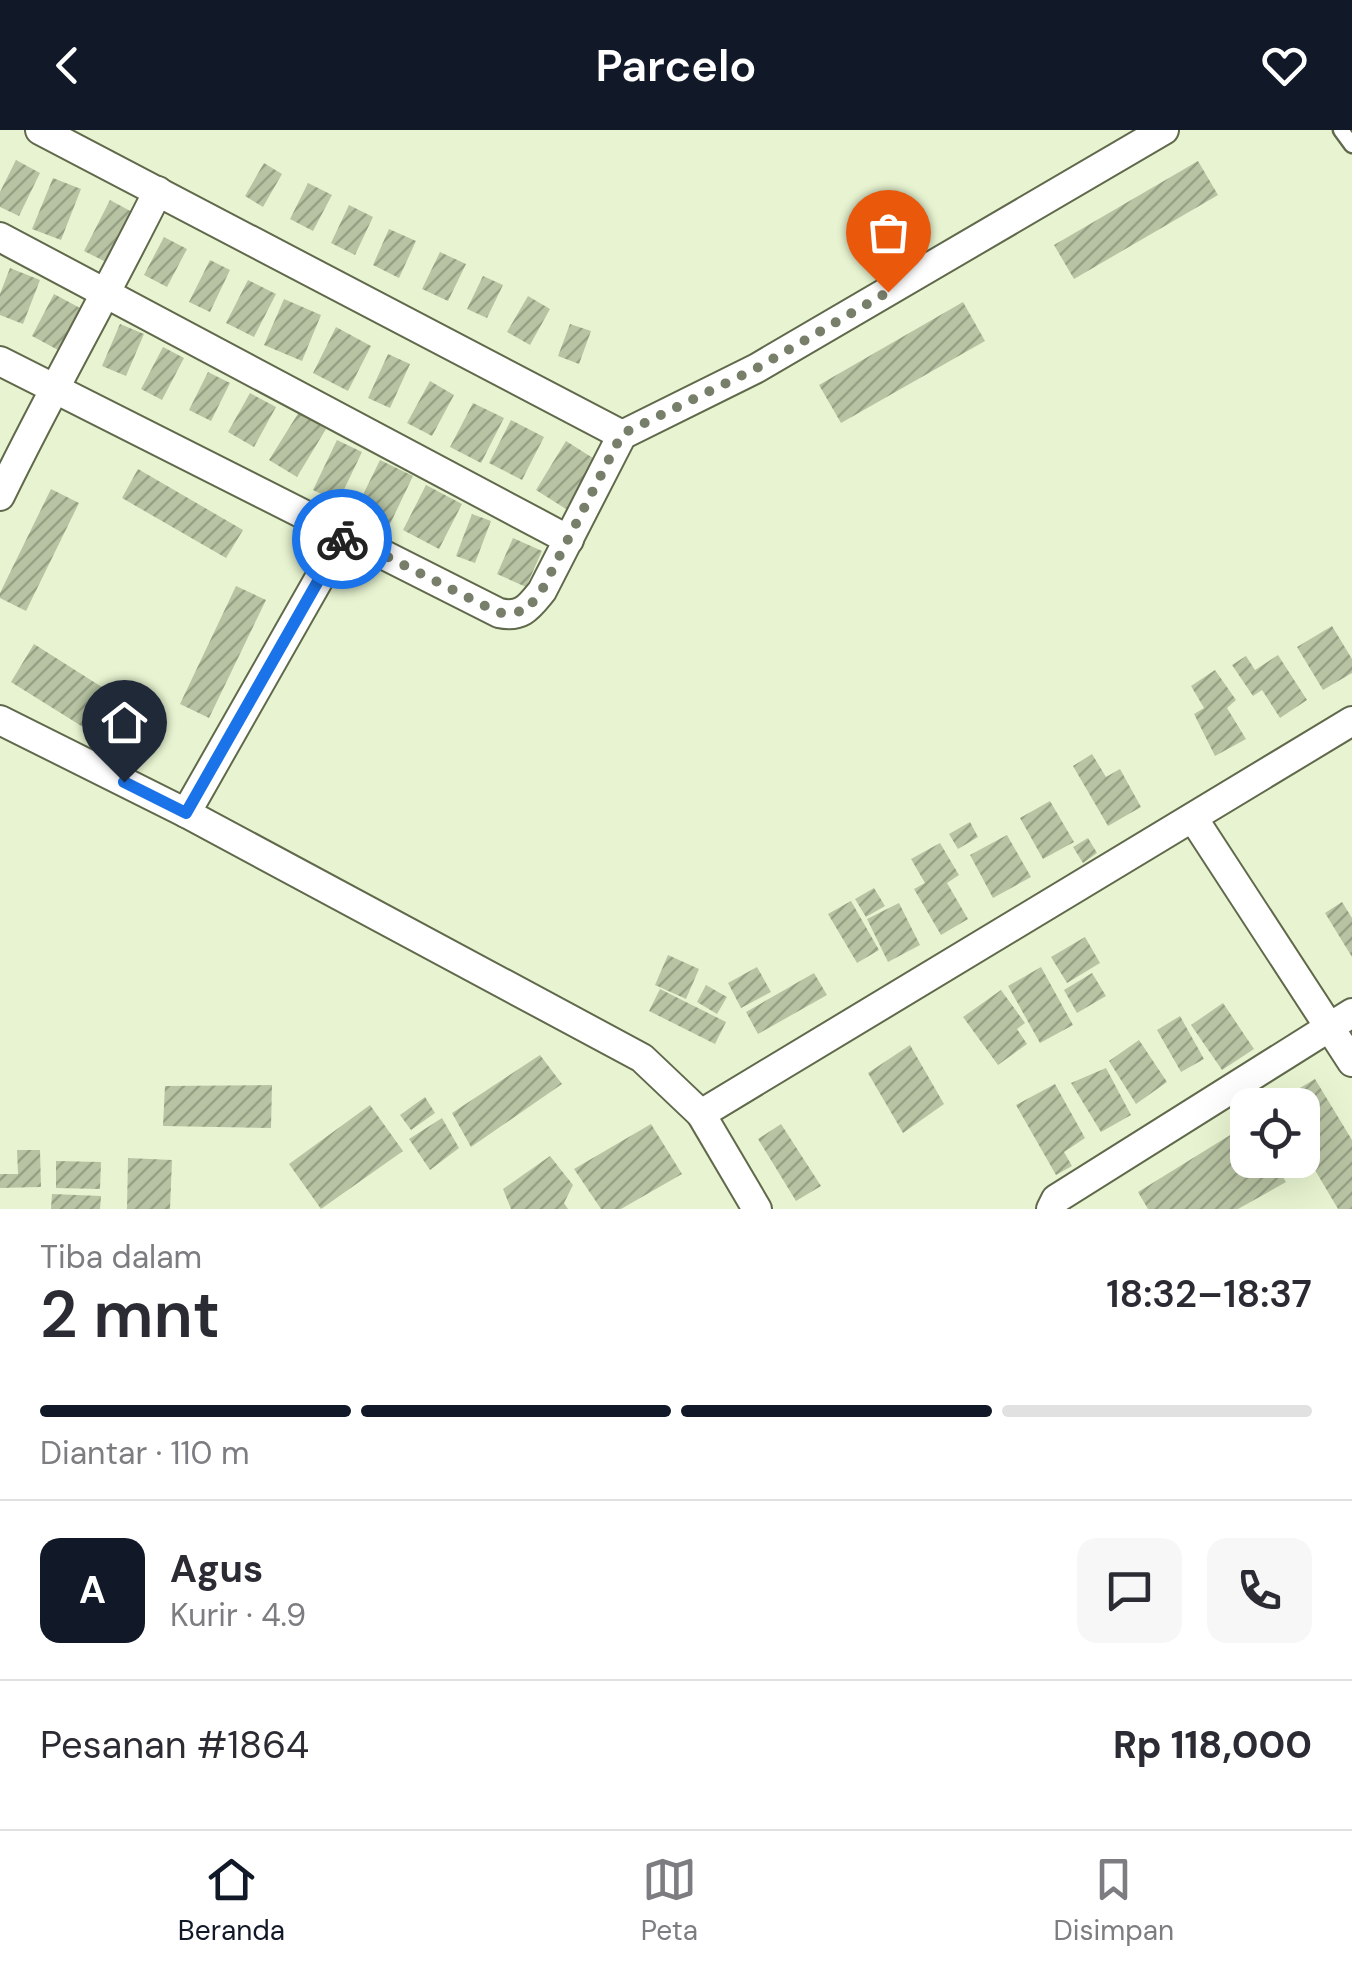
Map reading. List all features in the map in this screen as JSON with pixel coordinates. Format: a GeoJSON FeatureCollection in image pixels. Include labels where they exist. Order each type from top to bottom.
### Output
{"type":"FeatureCollection","features":[{"type":"Feature","properties":{"kind":"street"},"geometry":{"type":"LineString","coordinates":[[40,130],[622,434]]}},
{"type":"Feature","properties":{"kind":"street"},"geometry":{"type":"LineString","coordinates":[[0,361],[508,615],[526,611],[569,540],[622,434],[757,368],[1164,130]]}},
{"type":"Feature","properties":{"kind":"street"},"geometry":{"type":"LineString","coordinates":[[0,496],[52,388],[108,291],[158,191]]}},
{"type":"Feature","properties":{"kind":"street"},"geometry":{"type":"LineString","coordinates":[[0,237],[108,291],[569,540]]}},
{"type":"Feature","properties":{"kind":"street"},"geometry":{"type":"LineString","coordinates":[[186,813],[344,535]]}},
{"type":"Feature","properties":{"kind":"street"},"geometry":{"type":"LineString","coordinates":[[0,720],[186,813],[642,1058],[701,1114],[757,1209]]}},
{"type":"Feature","properties":{"kind":"street"},"geometry":{"type":"LineString","coordinates":[[701,1114],[1352,721]]}},
{"type":"Feature","properties":{"kind":"street"},"geometry":{"type":"LineString","coordinates":[[1193,818],[1341,1020],[1352,1062]]}},
{"type":"Feature","properties":{"kind":"street"},"geometry":{"type":"LineString","coordinates":[[1050,1209],[1056,1200],[1341,1020]]}},
{"type":"Feature","properties":{"kind":"lane"},"geometry":{"type":"LineString","coordinates":[[1342,130],[1352,145]]}},
{"type":"Feature","properties":{"kind":"building"},"geometry":{"type":"Polygon","coordinates":[[[16,160],[40,173],[19,216],[0,207],[0,192],[16,160]]]}},
{"type":"Feature","properties":{"kind":"building"},"geometry":{"type":"Polygon","coordinates":[[[1198,161],[1218,195],[1074,279],[1054,245],[1198,161]]]}},
{"type":"Feature","properties":{"kind":"building"},"geometry":{"type":"Polygon","coordinates":[[[264,163],[282,174],[263,207],[245,196],[264,163]]]}},
{"type":"Feature","properties":{"kind":"building"},"geometry":{"type":"Polygon","coordinates":[[[53,178],[81,189],[61,240],[32,229],[53,178]]]}},
{"type":"Feature","properties":{"kind":"building"},"geometry":{"type":"Polygon","coordinates":[[[308,183],[332,195],[313,231],[290,219],[308,183]]]}},
{"type":"Feature","properties":{"kind":"building"},"geometry":{"type":"Polygon","coordinates":[[[110,200],[134,213],[108,263],[84,251],[110,200]]]}},
{"type":"Feature","properties":{"kind":"building"},"geometry":{"type":"Polygon","coordinates":[[[349,205],[373,217],[355,255],[331,243],[349,205]]]}},
{"type":"Feature","properties":{"kind":"building"},"geometry":{"type":"Polygon","coordinates":[[[389,229],[416,241],[399,278],[373,265],[389,229]]]}},
{"type":"Feature","properties":{"kind":"building"},"geometry":{"type":"Polygon","coordinates":[[[164,237],[187,249],[167,287],[144,275],[164,237]]]}},
{"type":"Feature","properties":{"kind":"building"},"geometry":{"type":"Polygon","coordinates":[[[440,252],[466,264],[448,301],[422,289],[440,252]]]}},
{"type":"Feature","properties":{"kind":"building"},"geometry":{"type":"Polygon","coordinates":[[[210,260],[230,270],[210,312],[189,302],[210,260]]]}},
{"type":"Feature","properties":{"kind":"building"},"geometry":{"type":"Polygon","coordinates":[[[10,268],[40,280],[23,324],[0,315],[0,294],[10,268]]]}},
{"type":"Feature","properties":{"kind":"building"},"geometry":{"type":"Polygon","coordinates":[[[483,276],[503,285],[487,318],[467,309],[483,276]]]}},
{"type":"Feature","properties":{"kind":"building"},"geometry":{"type":"Polygon","coordinates":[[[248,280],[276,294],[254,337],[226,323],[248,280]]]}},
{"type":"Feature","properties":{"kind":"building"},"geometry":{"type":"Polygon","coordinates":[[[54,294],[80,308],[58,350],[32,336],[54,294]]]}},
{"type":"Feature","properties":{"kind":"building"},"geometry":{"type":"Polygon","coordinates":[[[528,296],[550,309],[530,345],[507,332],[528,296]]]}},
{"type":"Feature","properties":{"kind":"building"},"geometry":{"type":"Polygon","coordinates":[[[284,299],[321,315],[302,361],[264,345],[284,299]]]}},
{"type":"Feature","properties":{"kind":"building"},"geometry":{"type":"Polygon","coordinates":[[[963,302],[985,341],[841,423],[819,385],[963,302]]]}},
{"type":"Feature","properties":{"kind":"building"},"geometry":{"type":"Polygon","coordinates":[[[120,324],[144,334],[126,376],[102,366],[120,324]]]}},
{"type":"Feature","properties":{"kind":"building"},"geometry":{"type":"Polygon","coordinates":[[[570,324],[591,331],[579,364],[558,356],[570,324]]]}},
{"type":"Feature","properties":{"kind":"building"},"geometry":{"type":"Polygon","coordinates":[[[336,327],[371,346],[348,391],[313,373],[336,327]]]}},
{"type":"Feature","properties":{"kind":"building"},"geometry":{"type":"Polygon","coordinates":[[[163,347],[184,358],[162,400],[141,389],[163,347]]]}},
{"type":"Feature","properties":{"kind":"building"},"geometry":{"type":"Polygon","coordinates":[[[388,354],[410,364],[390,408],[368,398],[388,354]]]}},
{"type":"Feature","properties":{"kind":"building"},"geometry":{"type":"Polygon","coordinates":[[[208,372],[230,383],[211,421],[189,410],[208,372]]]}},
{"type":"Feature","properties":{"kind":"building"},"geometry":{"type":"Polygon","coordinates":[[[430,381],[454,395],[432,436],[407,423],[430,381]]]}},
{"type":"Feature","properties":{"kind":"building"},"geometry":{"type":"Polygon","coordinates":[[[250,393],[276,407],[254,447],[228,432],[250,393]]]}},
{"type":"Feature","properties":{"kind":"building"},"geometry":{"type":"Polygon","coordinates":[[[473,403],[504,418],[481,463],[450,447],[473,403]]]}},
{"type":"Feature","properties":{"kind":"building"},"geometry":{"type":"Polygon","coordinates":[[[299,412],[326,429],[297,477],[269,460],[299,412]]]}},
{"type":"Feature","properties":{"kind":"building"},"geometry":{"type":"Polygon","coordinates":[[[511,420],[544,437],[522,480],[489,463],[511,420]]]}},
{"type":"Feature","properties":{"kind":"building"},"geometry":{"type":"Polygon","coordinates":[[[337,440],[362,452],[338,502],[313,490],[337,440]]]}},
{"type":"Feature","properties":{"kind":"building"},"geometry":{"type":"Polygon","coordinates":[[[566,441],[596,460],[566,509],[536,490],[566,441]]]}},
{"type":"Feature","properties":{"kind":"building"},"geometry":{"type":"Polygon","coordinates":[[[380,460],[413,476],[390,524],[357,507],[380,460]]]}},
{"type":"Feature","properties":{"kind":"building"},"geometry":{"type":"Polygon","coordinates":[[[138,469],[243,530],[226,558],[122,498],[138,469]]]}},
{"type":"Feature","properties":{"kind":"building"},"geometry":{"type":"Polygon","coordinates":[[[426,485],[462,504],[439,549],[403,530],[426,485]]]}},
{"type":"Feature","properties":{"kind":"building"},"geometry":{"type":"Polygon","coordinates":[[[51,489],[79,503],[26,611],[0,598],[0,593],[51,489]]]}},
{"type":"Feature","properties":{"kind":"building"},"geometry":{"type":"Polygon","coordinates":[[[472,514],[491,521],[475,563],[456,556],[472,514]]]}},
{"type":"Feature","properties":{"kind":"building"},"geometry":{"type":"Polygon","coordinates":[[[513,538],[542,551],[526,587],[497,574],[513,538]]]}},
{"type":"Feature","properties":{"kind":"building"},"geometry":{"type":"Polygon","coordinates":[[[236,586],[266,600],[209,718],[180,704],[236,586]]]}},
{"type":"Feature","properties":{"kind":"building"},"geometry":{"type":"Polygon","coordinates":[[[1332,626],[1352,659],[1352,673],[1323,690],[1297,647],[1332,626]]]}},
{"type":"Feature","properties":{"kind":"building"},"geometry":{"type":"Polygon","coordinates":[[[34,644],[146,715],[123,752],[11,682],[34,644]]]}},
{"type":"Feature","properties":{"kind":"building"},"geometry":{"type":"Polygon","coordinates":[[[1278,655],[1307,700],[1280,718],[1262,690],[1253,696],[1232,665],[1246,656],[1255,670],[1278,655]]]}},
{"type":"Feature","properties":{"kind":"building"},"geometry":{"type":"Polygon","coordinates":[[[1215,670],[1236,700],[1227,708],[1246,739],[1215,756],[1194,714],[1204,708],[1191,686],[1215,670]]]}},
{"type":"Feature","properties":{"kind":"building"},"geometry":{"type":"Polygon","coordinates":[[[1092,754],[1106,777],[1120,769],[1141,807],[1108,826],[1073,766],[1092,754]]]}},
{"type":"Feature","properties":{"kind":"building"},"geometry":{"type":"Polygon","coordinates":[[[1050,801],[1074,842],[1043,859],[1020,818],[1050,801]]]}},
{"type":"Feature","properties":{"kind":"building"},"geometry":{"type":"Polygon","coordinates":[[[970,822],[978,837],[958,849],[949,834],[970,822]]]}},
{"type":"Feature","properties":{"kind":"building"},"geometry":{"type":"Polygon","coordinates":[[[1007,835],[1031,877],[993,898],[970,855],[1007,835]]]}},
{"type":"Feature","properties":{"kind":"building"},"geometry":{"type":"Polygon","coordinates":[[[1088,838],[1097,853],[1083,863],[1073,847],[1088,838]]]}},
{"type":"Feature","properties":{"kind":"building"},"geometry":{"type":"Polygon","coordinates":[[[940,843],[959,875],[947,883],[968,919],[941,935],[914,889],[925,883],[911,859],[940,843]]]}},
{"type":"Feature","properties":{"kind":"building"},"geometry":{"type":"Polygon","coordinates":[[[874,888],[885,906],[866,917],[855,899],[874,888]]]}},
{"type":"Feature","properties":{"kind":"building"},"geometry":{"type":"Polygon","coordinates":[[[851,901],[879,950],[857,963],[828,914],[851,901]]]}},
{"type":"Feature","properties":{"kind":"building"},"geometry":{"type":"Polygon","coordinates":[[[1342,902],[1352,918],[1352,957],[1325,913],[1342,902]]]}},
{"type":"Feature","properties":{"kind":"building"},"geometry":{"type":"Polygon","coordinates":[[[899,903],[920,945],[888,962],[867,919],[899,903]]]}},
{"type":"Feature","properties":{"kind":"building"},"geometry":{"type":"Polygon","coordinates":[[[1085,937],[1100,963],[1067,983],[1051,957],[1085,937]]]}},
{"type":"Feature","properties":{"kind":"building"},"geometry":{"type":"Polygon","coordinates":[[[668,955],[699,969],[686,999],[655,985],[668,955]]]}},
{"type":"Feature","properties":{"kind":"building"},"geometry":{"type":"Polygon","coordinates":[[[757,967],[771,992],[741,1008],[728,983],[757,967]]]}},
{"type":"Feature","properties":{"kind":"building"},"geometry":{"type":"Polygon","coordinates":[[[1041,967],[1073,1025],[1040,1043],[1008,986],[1041,967]]]}},
{"type":"Feature","properties":{"kind":"building"},"geometry":{"type":"Polygon","coordinates":[[[814,973],[827,995],[758,1034],[746,1012],[814,973]]]}},
{"type":"Feature","properties":{"kind":"building"},"geometry":{"type":"Polygon","coordinates":[[[1092,973],[1106,996],[1077,1013],[1064,990],[1092,973]]]}},
{"type":"Feature","properties":{"kind":"building"},"geometry":{"type":"Polygon","coordinates":[[[706,985],[727,997],[717,1014],[697,1002],[706,985]]]}},
{"type":"Feature","properties":{"kind":"building"},"geometry":{"type":"Polygon","coordinates":[[[660,989],[726,1022],[715,1044],[649,1011],[660,989]]]}},
{"type":"Feature","properties":{"kind":"building"},"geometry":{"type":"Polygon","coordinates":[[[1001,990],[1025,1023],[1017,1029],[1027,1044],[998,1065],[963,1017],[1001,990]]]}},
{"type":"Feature","properties":{"kind":"building"},"geometry":{"type":"Polygon","coordinates":[[[1223,1003],[1254,1049],[1222,1070],[1191,1025],[1223,1003]]]}},
{"type":"Feature","properties":{"kind":"building"},"geometry":{"type":"Polygon","coordinates":[[[1180,1016],[1204,1059],[1181,1072],[1157,1030],[1180,1016]]]}},
{"type":"Feature","properties":{"kind":"building"},"geometry":{"type":"Polygon","coordinates":[[[1139,1040],[1167,1082],[1136,1104],[1109,1061],[1139,1040]]]}},
{"type":"Feature","properties":{"kind":"building"},"geometry":{"type":"Polygon","coordinates":[[[910,1045],[944,1104],[903,1133],[868,1073],[910,1045]]]}},
{"type":"Feature","properties":{"kind":"building"},"geometry":{"type":"Polygon","coordinates":[[[540,1055],[562,1084],[471,1147],[452,1113],[540,1055]]]}},
{"type":"Feature","properties":{"kind":"building"},"geometry":{"type":"Polygon","coordinates":[[[1106,1068],[1131,1115],[1101,1132],[1071,1083],[1106,1068]]]}},
{"type":"Feature","properties":{"kind":"building"},"geometry":{"type":"Polygon","coordinates":[[[1315,1079],[1352,1140],[1352,1209],[1338,1209],[1320,1178],[1320,1088],[1300,1088],[1315,1079]]]}},
{"type":"Feature","properties":{"kind":"building"},"geometry":{"type":"Polygon","coordinates":[[[1055,1084],[1085,1138],[1064,1152],[1072,1166],[1056,1175],[1016,1105],[1055,1084]]]}},
{"type":"Feature","properties":{"kind":"building"},"geometry":{"type":"Polygon","coordinates":[[[272,1085],[271,1128],[163,1126],[165,1086],[272,1085]]]}},
{"type":"Feature","properties":{"kind":"building"},"geometry":{"type":"Polygon","coordinates":[[[425,1097],[435,1113],[411,1130],[400,1115],[425,1097]]]}},
{"type":"Feature","properties":{"kind":"building"},"geometry":{"type":"Polygon","coordinates":[[[370,1105],[403,1151],[321,1209],[289,1164],[370,1105]]]}},
{"type":"Feature","properties":{"kind":"building"},"geometry":{"type":"Polygon","coordinates":[[[442,1118],[459,1148],[430,1170],[409,1139],[442,1118]]]}},
{"type":"Feature","properties":{"kind":"building"},"geometry":{"type":"Polygon","coordinates":[[[651,1124],[682,1174],[621,1209],[601,1209],[574,1169],[651,1124]]]}},
{"type":"Feature","properties":{"kind":"building"},"geometry":{"type":"Polygon","coordinates":[[[781,1124],[821,1186],[796,1201],[758,1139],[781,1124]]]}},
{"type":"Feature","properties":{"kind":"building"},"geometry":{"type":"Polygon","coordinates":[[[1230,1135],[1230,1178],[1284,1178],[1286,1182],[1238,1209],[1148,1209],[1138,1192],[1230,1135]]]}},
{"type":"Feature","properties":{"kind":"building"},"geometry":{"type":"Polygon","coordinates":[[[17,1150],[40,1150],[41,1187],[0,1188],[0,1174],[18,1174],[17,1150]]]}},
{"type":"Feature","properties":{"kind":"building"},"geometry":{"type":"Polygon","coordinates":[[[550,1156],[573,1185],[564,1203],[568,1209],[511,1209],[503,1189],[550,1156]]]}},
{"type":"Feature","properties":{"kind":"building"},"geometry":{"type":"Polygon","coordinates":[[[128,1158],[172,1160],[170,1209],[127,1209],[128,1158]]]}},
{"type":"Feature","properties":{"kind":"building"},"geometry":{"type":"Polygon","coordinates":[[[56,1161],[101,1162],[100,1189],[56,1188],[56,1161]]]}},
{"type":"Feature","properties":{"kind":"building"},"geometry":{"type":"Polygon","coordinates":[[[52,1194],[101,1196],[100,1209],[51,1209],[52,1194]]]}},
{"type":"Feature","properties":{"kind":"way so far"},"geometry":{"type":"LineString","coordinates":[[342,539],[344,535],[499,613],[526,611],[542,590],[622,434],[757,368],[888,292]]}},
{"type":"Feature","properties":{"kind":"route"},"geometry":{"type":"LineString","coordinates":[[124,782],[186,813],[342,539]]}}]}
